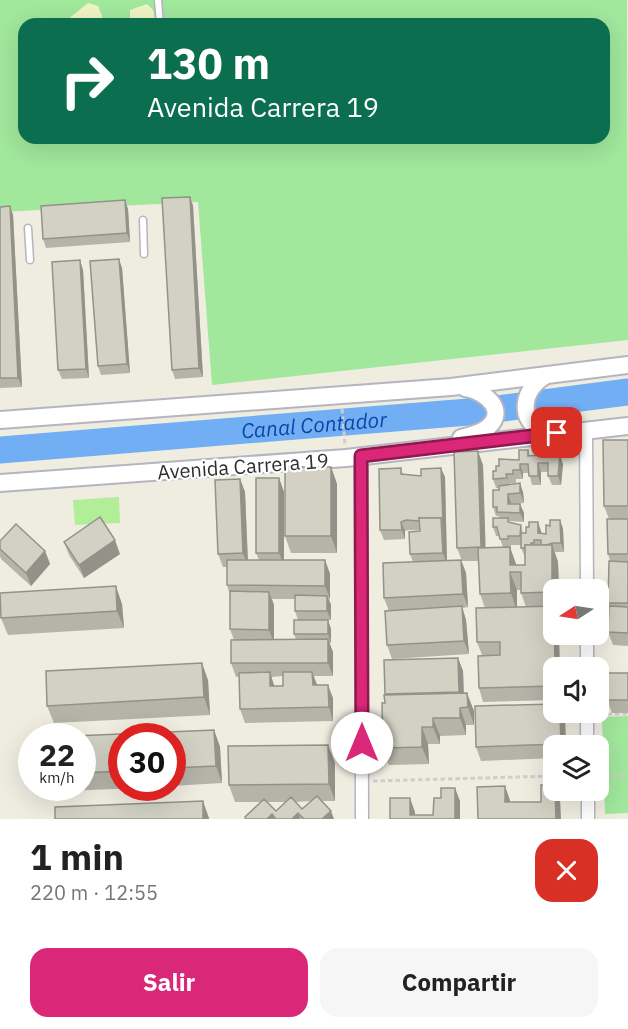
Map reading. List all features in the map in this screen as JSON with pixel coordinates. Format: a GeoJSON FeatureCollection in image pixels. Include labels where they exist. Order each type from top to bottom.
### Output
{"type":"FeatureCollection","features":[{"type":"Feature","properties":{"kind":"main road"},"geometry":{"type":"LineString","coordinates":[[0,420],[451,387],[628,365]]}},
{"type":"Feature","properties":{"kind":"main road"},"geometry":{"type":"LineString","coordinates":[[545,376],[537,381],[526,397],[527,413],[536,427],[546,432],[557,433]]}},
{"type":"Feature","properties":{"kind":"main road"},"geometry":{"type":"LineString","coordinates":[[411,451],[474,435],[484,430],[493,420],[494,406],[487,395],[475,389],[451,387]]}},
{"type":"Feature","properties":{"kind":"main road","name":"Avenida Carrera 19"},"geometry":{"type":"LineString","coordinates":[[0,483],[361,456],[628,426]]}},
{"type":"Feature","properties":{"kind":"street"},"geometry":{"type":"LineString","coordinates":[[586,431],[587,579]]}},
{"type":"Feature","properties":{"kind":"street"},"geometry":{"type":"LineString","coordinates":[[361,456],[362,819]]}},
{"type":"Feature","properties":{"kind":"street"},"geometry":{"type":"LineString","coordinates":[[588,801],[588,819]]}},
{"type":"Feature","properties":{"kind":"lane"},"geometry":{"type":"LineString","coordinates":[[158,0],[160,18]]}},
{"type":"Feature","properties":{"kind":"lane"},"geometry":{"type":"LineString","coordinates":[[143,219],[144,254]]}},
{"type":"Feature","properties":{"kind":"lane"},"geometry":{"type":"LineString","coordinates":[[28,228],[30,260]]}},
{"type":"Feature","properties":{"kind":"path"},"geometry":{"type":"LineString","coordinates":[[342,412],[344,442]]}},
{"type":"Feature","properties":{"kind":"path"},"geometry":{"type":"LineString","coordinates":[[609,713],[628,714]]}},
{"type":"Feature","properties":{"kind":"path"},"geometry":{"type":"LineString","coordinates":[[362,782],[543,776]]}},
{"type":"Feature","properties":{"kind":"path"},"geometry":{"type":"LineString","coordinates":[[609,776],[628,776]]}},
{"type":"Feature","properties":{"kind":"green space"},"geometry":{"type":"Polygon","coordinates":[[[0,0],[627,0],[628,340],[212,385],[198,202],[0,212],[0,0]]]}},
{"type":"Feature","properties":{"kind":"green space"},"geometry":{"type":"Polygon","coordinates":[[[119,497],[120,523],[75,525],[73,500],[119,497]]]}},
{"type":"Feature","properties":{"kind":"green space"},"geometry":{"type":"Polygon","coordinates":[[[628,716],[628,813],[605,814],[605,801],[609,801],[609,735],[603,735],[602,723],[609,723],[609,717],[628,716]]]}},
{"type":"Feature","properties":{"kind":"sand"},"geometry":{"type":"Polygon","coordinates":[[[88,3],[98,6],[102,16],[102,18],[69,18],[88,3]]]}},
{"type":"Feature","properties":{"kind":"sand"},"geometry":{"type":"Polygon","coordinates":[[[147,4],[153,10],[155,18],[130,18],[130,10],[147,4]]]}},
{"type":"Feature","properties":{"kind":"building"},"geometry":{"type":"Polygon","coordinates":[[[190,197],[199,368],[172,370],[162,198],[190,197]]]}},
{"type":"Feature","properties":{"kind":"building"},"geometry":{"type":"Polygon","coordinates":[[[125,200],[127,233],[43,239],[41,206],[125,200]]]}},
{"type":"Feature","properties":{"kind":"building"},"geometry":{"type":"Polygon","coordinates":[[[10,206],[18,378],[0,378],[0,207],[10,206]]]}},
{"type":"Feature","properties":{"kind":"building"},"geometry":{"type":"Polygon","coordinates":[[[119,259],[127,364],[98,366],[90,261],[119,259]]]}},
{"type":"Feature","properties":{"kind":"building"},"geometry":{"type":"Polygon","coordinates":[[[80,260],[86,369],[58,370],[52,262],[80,260]]]}},
{"type":"Feature","properties":{"kind":"building"},"geometry":{"type":"Polygon","coordinates":[[[603,440],[628,440],[628,506],[604,506],[603,440]]]}},
{"type":"Feature","properties":{"kind":"building"},"geometry":{"type":"Polygon","coordinates":[[[539,449],[548,449],[548,455],[560,455],[558,476],[548,476],[548,463],[538,463],[538,476],[529,476],[528,464],[520,464],[520,470],[513,470],[513,474],[506,474],[507,478],[493,479],[493,471],[496,471],[496,466],[499,466],[499,459],[519,460],[519,450],[528,450],[528,456],[539,455],[539,449]]]}},
{"type":"Feature","properties":{"kind":"building"},"geometry":{"type":"Polygon","coordinates":[[[478,451],[481,547],[457,548],[454,452],[478,451]]]}},
{"type":"Feature","properties":{"kind":"building"},"geometry":{"type":"Polygon","coordinates":[[[285,467],[331,467],[331,536],[285,536],[285,467]]]}},
{"type":"Feature","properties":{"kind":"building"},"geometry":{"type":"Polygon","coordinates":[[[401,468],[401,474],[421,476],[421,469],[441,468],[443,522],[441,518],[419,518],[420,521],[401,522],[402,530],[380,530],[379,469],[401,468]]]}},
{"type":"Feature","properties":{"kind":"building"},"geometry":{"type":"Polygon","coordinates":[[[256,478],[279,478],[279,553],[256,553],[256,478]]]}},
{"type":"Feature","properties":{"kind":"building"},"geometry":{"type":"Polygon","coordinates":[[[240,479],[243,553],[218,554],[215,480],[240,479]]]}},
{"type":"Feature","properties":{"kind":"building"},"geometry":{"type":"Polygon","coordinates":[[[520,483],[520,493],[508,494],[508,504],[520,504],[520,513],[497,512],[497,507],[493,507],[493,490],[499,490],[499,486],[520,483]]]}},
{"type":"Feature","properties":{"kind":"building"},"geometry":{"type":"Polygon","coordinates":[[[100,517],[115,540],[79,565],[64,542],[100,517]]]}},
{"type":"Feature","properties":{"kind":"building"},"geometry":{"type":"Polygon","coordinates":[[[419,518],[441,518],[443,553],[410,554],[409,532],[420,531],[419,518]]]}},
{"type":"Feature","properties":{"kind":"building"},"geometry":{"type":"Polygon","coordinates":[[[493,518],[508,518],[508,522],[521,525],[520,536],[500,539],[497,527],[493,527],[493,518]]]}},
{"type":"Feature","properties":{"kind":"building"},"geometry":{"type":"Polygon","coordinates":[[[607,519],[628,519],[628,554],[608,554],[607,519]]]}},
{"type":"Feature","properties":{"kind":"building"},"geometry":{"type":"Polygon","coordinates":[[[550,520],[560,520],[561,543],[541,545],[541,540],[534,540],[531,545],[521,548],[521,533],[526,533],[529,522],[538,522],[538,533],[546,534],[546,525],[550,526],[550,520]]]}},
{"type":"Feature","properties":{"kind":"building"},"geometry":{"type":"Polygon","coordinates":[[[16,524],[45,551],[26,573],[0,549],[0,541],[16,524]]]}},
{"type":"Feature","properties":{"kind":"building"},"geometry":{"type":"Polygon","coordinates":[[[525,545],[552,545],[552,579],[543,579],[543,592],[521,593],[521,572],[510,572],[511,593],[480,594],[478,548],[510,547],[510,565],[525,565],[525,545]]]}},
{"type":"Feature","properties":{"kind":"building"},"geometry":{"type":"Polygon","coordinates":[[[227,560],[325,560],[325,586],[227,585],[227,560]]]}},
{"type":"Feature","properties":{"kind":"building"},"geometry":{"type":"Polygon","coordinates":[[[461,560],[463,594],[384,598],[383,563],[461,560]]]}},
{"type":"Feature","properties":{"kind":"building"},"geometry":{"type":"Polygon","coordinates":[[[609,561],[628,562],[628,603],[609,603],[609,561]]]}},
{"type":"Feature","properties":{"kind":"building"},"geometry":{"type":"Polygon","coordinates":[[[116,586],[117,611],[1,618],[0,593],[116,586]]]}},
{"type":"Feature","properties":{"kind":"building"},"geometry":{"type":"Polygon","coordinates":[[[230,591],[269,592],[269,630],[230,629],[230,591]]]}},
{"type":"Feature","properties":{"kind":"building"},"geometry":{"type":"Polygon","coordinates":[[[295,595],[327,596],[327,611],[295,611],[295,595]]]}},
{"type":"Feature","properties":{"kind":"building"},"geometry":{"type":"Polygon","coordinates":[[[462,606],[464,641],[387,645],[385,611],[462,606]]]}},
{"type":"Feature","properties":{"kind":"building"},"geometry":{"type":"Polygon","coordinates":[[[543,606],[543,645],[555,645],[555,657],[543,657],[543,686],[479,688],[478,656],[500,655],[500,642],[477,642],[476,608],[543,606]]]}},
{"type":"Feature","properties":{"kind":"building"},"geometry":{"type":"Polygon","coordinates":[[[609,606],[628,607],[628,633],[609,632],[609,606]]]}},
{"type":"Feature","properties":{"kind":"building"},"geometry":{"type":"Polygon","coordinates":[[[294,620],[328,620],[328,634],[294,634],[294,620]]]}},
{"type":"Feature","properties":{"kind":"building"},"geometry":{"type":"Polygon","coordinates":[[[328,639],[328,663],[231,663],[231,640],[328,639]]]}},
{"type":"Feature","properties":{"kind":"building"},"geometry":{"type":"Polygon","coordinates":[[[458,658],[459,692],[385,694],[384,660],[458,658]]]}},
{"type":"Feature","properties":{"kind":"building"},"geometry":{"type":"Polygon","coordinates":[[[202,663],[204,697],[47,706],[46,671],[202,663]]]}},
{"type":"Feature","properties":{"kind":"building"},"geometry":{"type":"Polygon","coordinates":[[[270,672],[270,686],[283,686],[283,672],[312,672],[313,685],[328,685],[329,707],[240,709],[239,673],[270,672]]]}},
{"type":"Feature","properties":{"kind":"building"},"geometry":{"type":"Polygon","coordinates":[[[609,673],[628,673],[628,700],[609,700],[609,673]]]}},
{"type":"Feature","properties":{"kind":"building"},"geometry":{"type":"Polygon","coordinates":[[[467,693],[468,707],[460,708],[460,718],[433,718],[433,727],[422,727],[422,747],[383,748],[382,703],[385,703],[384,695],[467,693]]]}},
{"type":"Feature","properties":{"kind":"building"},"geometry":{"type":"Polygon","coordinates":[[[543,704],[543,723],[560,723],[561,735],[543,735],[543,745],[476,747],[475,706],[543,704]]]}},
{"type":"Feature","properties":{"kind":"building"},"geometry":{"type":"Polygon","coordinates":[[[214,730],[216,766],[186,767],[186,731],[214,730]]]}},
{"type":"Feature","properties":{"kind":"building"},"geometry":{"type":"Polygon","coordinates":[[[96,735],[108,735],[108,772],[96,772],[96,735]]]}},
{"type":"Feature","properties":{"kind":"building"},"geometry":{"type":"Polygon","coordinates":[[[328,745],[329,784],[229,785],[228,746],[328,745]]]}},
{"type":"Feature","properties":{"kind":"building"},"geometry":{"type":"Polygon","coordinates":[[[541,785],[543,785],[543,801],[555,801],[556,819],[478,819],[477,787],[505,786],[505,802],[541,802],[541,785]]]}},
{"type":"Feature","properties":{"kind":"building"},"geometry":{"type":"Polygon","coordinates":[[[441,788],[455,788],[455,819],[390,819],[390,798],[410,798],[410,815],[433,815],[434,798],[441,798],[441,788]]]}},
{"type":"Feature","properties":{"kind":"building"},"geometry":{"type":"Polygon","coordinates":[[[317,796],[331,811],[322,819],[304,819],[298,813],[292,819],[276,819],[272,814],[267,819],[246,819],[245,817],[264,799],[276,811],[291,797],[302,809],[317,796]]]}},
{"type":"Feature","properties":{"kind":"building"},"geometry":{"type":"Polygon","coordinates":[[[203,801],[203,819],[55,819],[55,807],[203,801]]]}},
{"type":"Feature","properties":{"kind":"waterway","name":"Canal Contador"},"geometry":{"type":"LineString","coordinates":[[0,450],[481,411],[628,392]]}},
{"type":"Feature","properties":{"kind":"route"},"geometry":{"type":"LineString","coordinates":[[362,743],[361,456],[557,433]]}}]}
